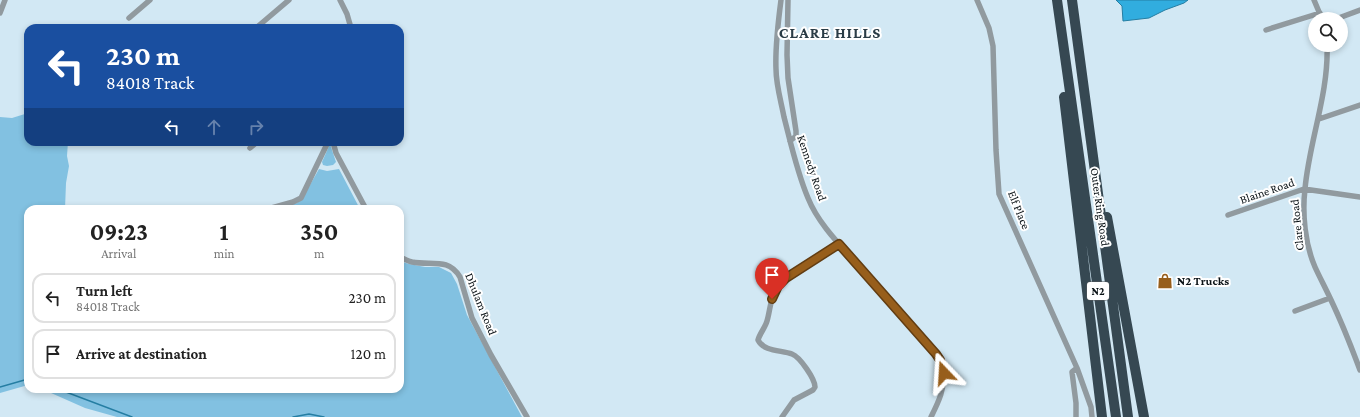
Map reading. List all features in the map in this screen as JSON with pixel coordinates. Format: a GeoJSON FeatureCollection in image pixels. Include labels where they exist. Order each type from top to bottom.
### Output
{"type":"FeatureCollection","features":[{"type":"Feature","properties":{"kind":"highway","name":"Outer Ring Road"},"geometry":{"type":"LineString","coordinates":[[1057,0],[1116,417]]}},
{"type":"Feature","properties":{"kind":"highway","name":"Outer Ring Road"},"geometry":{"type":"LineString","coordinates":[[1072,0],[1128,417]]}},
{"type":"Feature","properties":{"kind":"highway"},"geometry":{"type":"LineString","coordinates":[[1061,32],[1059,58],[1102,417]]}},
{"type":"Feature","properties":{"kind":"highway"},"geometry":{"type":"LineString","coordinates":[[1097,187],[1106,209],[1144,417]]}},
{"type":"Feature","properties":{"kind":"street"},"geometry":{"type":"LineString","coordinates":[[0,13],[5,0]]}},
{"type":"Feature","properties":{"kind":"street"},"geometry":{"type":"LineString","coordinates":[[129,18],[150,0]]}},
{"type":"Feature","properties":{"kind":"street"},"geometry":{"type":"LineString","coordinates":[[261,24],[289,0]]}},
{"type":"Feature","properties":{"kind":"street"},"geometry":{"type":"LineString","coordinates":[[340,0],[350,24]]}},
{"type":"Feature","properties":{"kind":"street","name":"Kennedy Road"},"geometry":{"type":"LineString","coordinates":[[781,0],[776,44],[777,84],[790,141],[808,199],[818,216],[839,244],[911,326],[928,343],[940,360],[944,373],[943,384],[940,398],[931,417]]}},
{"type":"Feature","properties":{"kind":"street"},"geometry":{"type":"LineString","coordinates":[[788,0],[788,78],[796,132],[796,136],[790,141]]}},
{"type":"Feature","properties":{"kind":"street","name":"Elf Place"},"geometry":{"type":"LineString","coordinates":[[977,0],[989,28],[993,46],[999,194],[1076,368],[1089,403],[1092,417]]}},
{"type":"Feature","properties":{"kind":"street"},"geometry":{"type":"LineString","coordinates":[[1314,0],[1319,12]]}},
{"type":"Feature","properties":{"kind":"street"},"geometry":{"type":"LineString","coordinates":[[1348,14],[1360,10]]}},
{"type":"Feature","properties":{"kind":"street"},"geometry":{"type":"LineString","coordinates":[[1266,30],[1308,19]]}},
{"type":"Feature","properties":{"kind":"street","name":"Clare Road"},"geometry":{"type":"LineString","coordinates":[[1327,52],[1319,119],[1310,154],[1304,190],[1304,216],[1309,248],[1315,266],[1359,366]]}},
{"type":"Feature","properties":{"kind":"street"},"geometry":{"type":"LineString","coordinates":[[1319,119],[1360,105]]}},
{"type":"Feature","properties":{"kind":"street"},"geometry":{"type":"LineString","coordinates":[[283,205],[294,202],[301,198],[326,146]]}},
{"type":"Feature","properties":{"kind":"street"},"geometry":{"type":"LineString","coordinates":[[334,146],[336,153],[364,205]]}},
{"type":"Feature","properties":{"kind":"street","name":"Blaine Road"},"geometry":{"type":"LineString","coordinates":[[1228,215],[1304,190],[1360,197]]}},
{"type":"Feature","properties":{"kind":"street"},"geometry":{"type":"LineString","coordinates":[[782,417],[794,400],[813,390],[815,384],[810,373],[796,356],[762,346],[758,340],[759,336],[767,322],[771,303],[778,286],[791,274],[839,244]]}},
{"type":"Feature","properties":{"kind":"street","name":"Dhulam Road"},"geometry":{"type":"LineString","coordinates":[[404,259],[413,262],[445,264],[456,271],[460,277],[472,318],[491,355],[528,417]]}},
{"type":"Feature","properties":{"kind":"street"},"geometry":{"type":"LineString","coordinates":[[1295,311],[1330,298]]}},
{"type":"Feature","properties":{"kind":"street"},"geometry":{"type":"LineString","coordinates":[[1076,368],[1072,372],[1076,403],[1076,417]]}},
{"type":"Feature","properties":{"kind":"shaded area"},"geometry":{"type":"Polygon","coordinates":[[[1116,0],[1188,0],[1149,18],[1123,21],[1122,6],[1116,0]]]}},
{"type":"Feature","properties":{"kind":"shaded area"},"geometry":{"type":"Polygon","coordinates":[[[24,114],[24,146],[68,146],[67,156],[69,166],[66,183],[65,205],[24,205],[24,386],[0,393],[0,117],[12,118],[24,114]]]}},
{"type":"Feature","properties":{"kind":"shaded area"},"geometry":{"type":"Polygon","coordinates":[[[329,146],[331,146],[336,162],[333,165],[327,166],[323,165],[322,162],[329,146]]]}},
{"type":"Feature","properties":{"kind":"shaded area"},"geometry":{"type":"Polygon","coordinates":[[[319,169],[327,171],[339,169],[358,205],[291,205],[302,199],[319,169]]]}},
{"type":"Feature","properties":{"kind":"shaded area"},"geometry":{"type":"Polygon","coordinates":[[[404,262],[425,267],[439,267],[451,273],[457,284],[467,315],[522,417],[117,417],[85,408],[51,393],[404,393],[404,262]]]}},
{"type":"Feature","properties":{"kind":"waterway"},"geometry":{"type":"LineString","coordinates":[[0,387],[24,380]]}},
{"type":"Feature","properties":{"kind":"waterway"},"geometry":{"type":"LineString","coordinates":[[69,393],[132,417]]}},
{"type":"Feature","properties":{"kind":"waterway"},"geometry":{"type":"LineString","coordinates":[[293,417],[309,414],[324,417]]}},
{"type":"Feature","properties":{"kind":"place","name":"N2 Trucks"},"geometry":{"type":"Point","coordinates":[1165,281]}},
{"type":"Feature","properties":{"kind":"district","name":"CLARE HILLS"},"geometry":{"type":"Point","coordinates":[830,32]}},
{"type":"Feature","properties":{"kind":"route"},"geometry":{"type":"LineString","coordinates":[[772,299],[778,286],[786,278],[839,244],[911,326],[928,343],[940,360],[944,373]]}}]}
